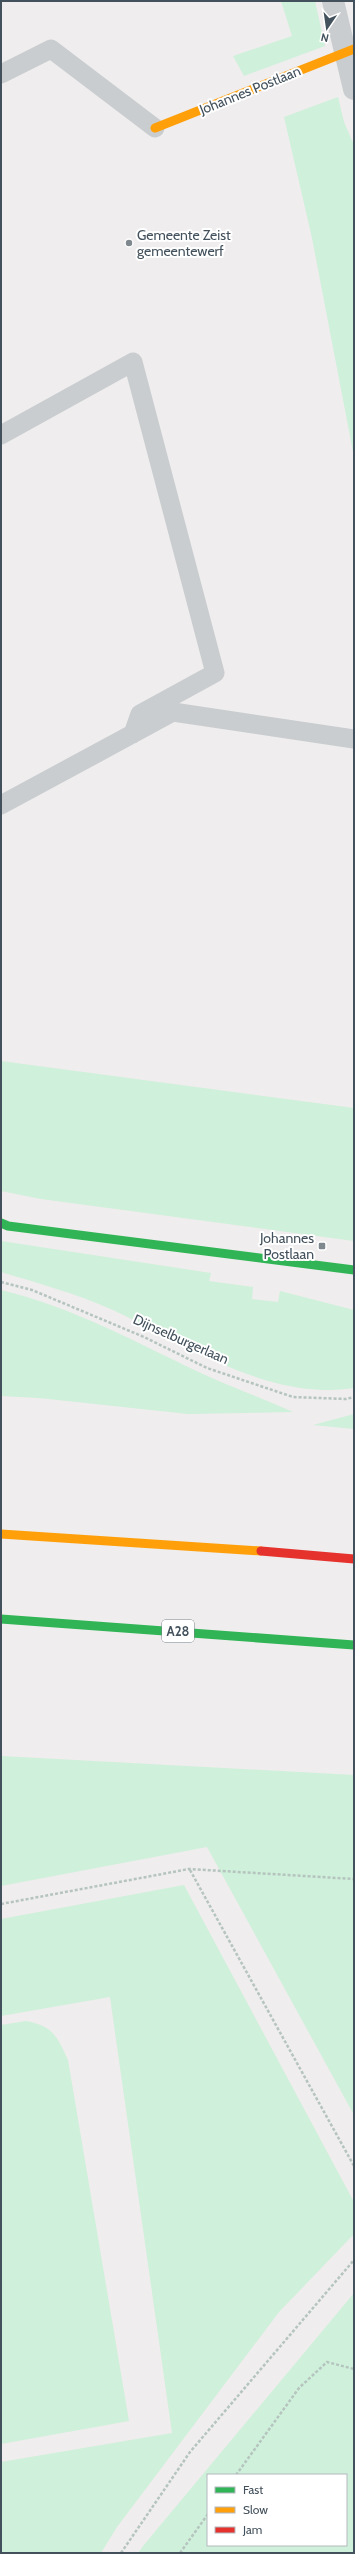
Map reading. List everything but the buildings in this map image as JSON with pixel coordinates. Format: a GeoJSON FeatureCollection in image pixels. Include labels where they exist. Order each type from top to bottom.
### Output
{"type":"FeatureCollection","features":[{"type":"Feature","properties":{"kind":"main road","name":"Johannes Postlaan"},"geometry":{"type":"LineString","coordinates":[[155,128],[349,50]]}},
{"type":"Feature","properties":{"kind":"main road"},"geometry":{"type":"LineString","coordinates":[[1,1223],[8,1226],[354,1270]]}},
{"type":"Feature","properties":{"kind":"main road"},"geometry":{"type":"LineString","coordinates":[[1,1534],[232,1548],[354,1559]]}},
{"type":"Feature","properties":{"kind":"main road","name":"A28"},"geometry":{"type":"LineString","coordinates":[[1,1619],[354,1645]]}},
{"type":"Feature","properties":{"kind":"street"},"geometry":{"type":"LineString","coordinates":[[333,1],[349,50],[354,89]]}},
{"type":"Feature","properties":{"kind":"lane"},"geometry":{"type":"LineString","coordinates":[[1,74],[51,49],[155,128]]}},
{"type":"Feature","properties":{"kind":"lane"},"geometry":{"type":"LineString","coordinates":[[1,435],[133,362],[215,673],[140,714],[133,734]]}},
{"type":"Feature","properties":{"kind":"lane"},"geometry":{"type":"LineString","coordinates":[[1,805],[173,712],[354,739]]}},
{"type":"Feature","properties":{"kind":"path","name":"Dijnselburgerlaan"},"geometry":{"type":"LineString","coordinates":[[1,1282],[32,1290],[144,1337],[207,1368],[293,1397],[346,1399],[354,1397]]}},
{"type":"Feature","properties":{"kind":"path"},"geometry":{"type":"LineString","coordinates":[[189,1869],[354,2166]]}},
{"type":"Feature","properties":{"kind":"path"},"geometry":{"type":"LineString","coordinates":[[1,1904],[189,1869],[354,1879]]}},
{"type":"Feature","properties":{"kind":"path"},"geometry":{"type":"LineString","coordinates":[[121,2553],[190,2452],[354,2260]]}},
{"type":"Feature","properties":{"kind":"path"},"geometry":{"type":"LineString","coordinates":[[237,2474],[299,2388],[328,2362],[354,2370]]}},
{"type":"Feature","properties":{"kind":"path"},"geometry":{"type":"LineString","coordinates":[[180,2553],[207,2515]]}},
{"type":"Feature","properties":{"kind":"green space"},"geometry":{"type":"Polygon","coordinates":[[[281,1],[315,1],[325,46],[244,76],[233,56],[292,36],[281,1]]]}},
{"type":"Feature","properties":{"kind":"green space"},"geometry":{"type":"Polygon","coordinates":[[[338,97],[344,122],[354,145],[354,457],[312,238],[284,117],[338,97]]]}},
{"type":"Feature","properties":{"kind":"green space"},"geometry":{"type":"Polygon","coordinates":[[[1,1061],[354,1108],[354,1241],[41,1199],[1,1191],[1,1061]]]}},
{"type":"Feature","properties":{"kind":"green space"},"geometry":{"type":"Polygon","coordinates":[[[1,1241],[211,1273],[209,1281],[253,1287],[252,1299],[278,1302],[280,1291],[354,1310],[354,1388],[322,1390],[291,1386],[260,1378],[229,1367],[99,1304],[57,1289],[1,1272],[1,1241]]]}},
{"type":"Feature","properties":{"kind":"green space"},"geometry":{"type":"Polygon","coordinates":[[[1,1290],[28,1297],[79,1316],[129,1338],[214,1379],[293,1412],[188,1414],[39,1398],[1,1396],[1,1290]]]}},
{"type":"Feature","properties":{"kind":"green space"},"geometry":{"type":"Polygon","coordinates":[[[354,1414],[354,1429],[313,1425],[354,1414]]]}},
{"type":"Feature","properties":{"kind":"green space"},"geometry":{"type":"Polygon","coordinates":[[[1,1756],[354,1775],[354,2115],[207,1847],[1,1886],[1,1756]]]}},
{"type":"Feature","properties":{"kind":"green space"},"geometry":{"type":"Polygon","coordinates":[[[184,1885],[354,2202],[354,2234],[279,2312],[117,2527],[101,2553],[1,2553],[1,2462],[172,2433],[110,1997],[1,2016],[1,1919],[184,1885]]]}},
{"type":"Feature","properties":{"kind":"green space"},"geometry":{"type":"Polygon","coordinates":[[[26,2021],[42,2026],[53,2033],[61,2044],[68,2060],[129,2421],[1,2444],[1,2025],[26,2021]]]}},
{"type":"Feature","properties":{"kind":"green space"},"geometry":{"type":"Polygon","coordinates":[[[354,2293],[354,2553],[138,2553],[143,2546],[354,2293]]]}},
{"type":"Feature","properties":{"kind":"traffic: fast"},"geometry":{"type":"LineString","coordinates":[[1,1223],[8,1226],[354,1270]]}},
{"type":"Feature","properties":{"kind":"traffic: fast"},"geometry":{"type":"LineString","coordinates":[[1,1619],[354,1645]]}},
{"type":"Feature","properties":{"kind":"traffic: slow"},"geometry":{"type":"LineString","coordinates":[[155,128],[354,49]]}},
{"type":"Feature","properties":{"kind":"traffic: slow"},"geometry":{"type":"LineString","coordinates":[[1,1534],[261,1551]]}},
{"type":"Feature","properties":{"kind":"traffic: jam"},"geometry":{"type":"LineString","coordinates":[[261,1551],[354,1559]]}},
{"type":"Feature","properties":{"kind":"place","name":"Gemeente Zeist gemeentewerf"},"geometry":{"type":"Point","coordinates":[129,243]}},
{"type":"Feature","properties":{"kind":"place","name":"Johannes Postlaan"},"geometry":{"type":"Point","coordinates":[322,1246]}}]}
